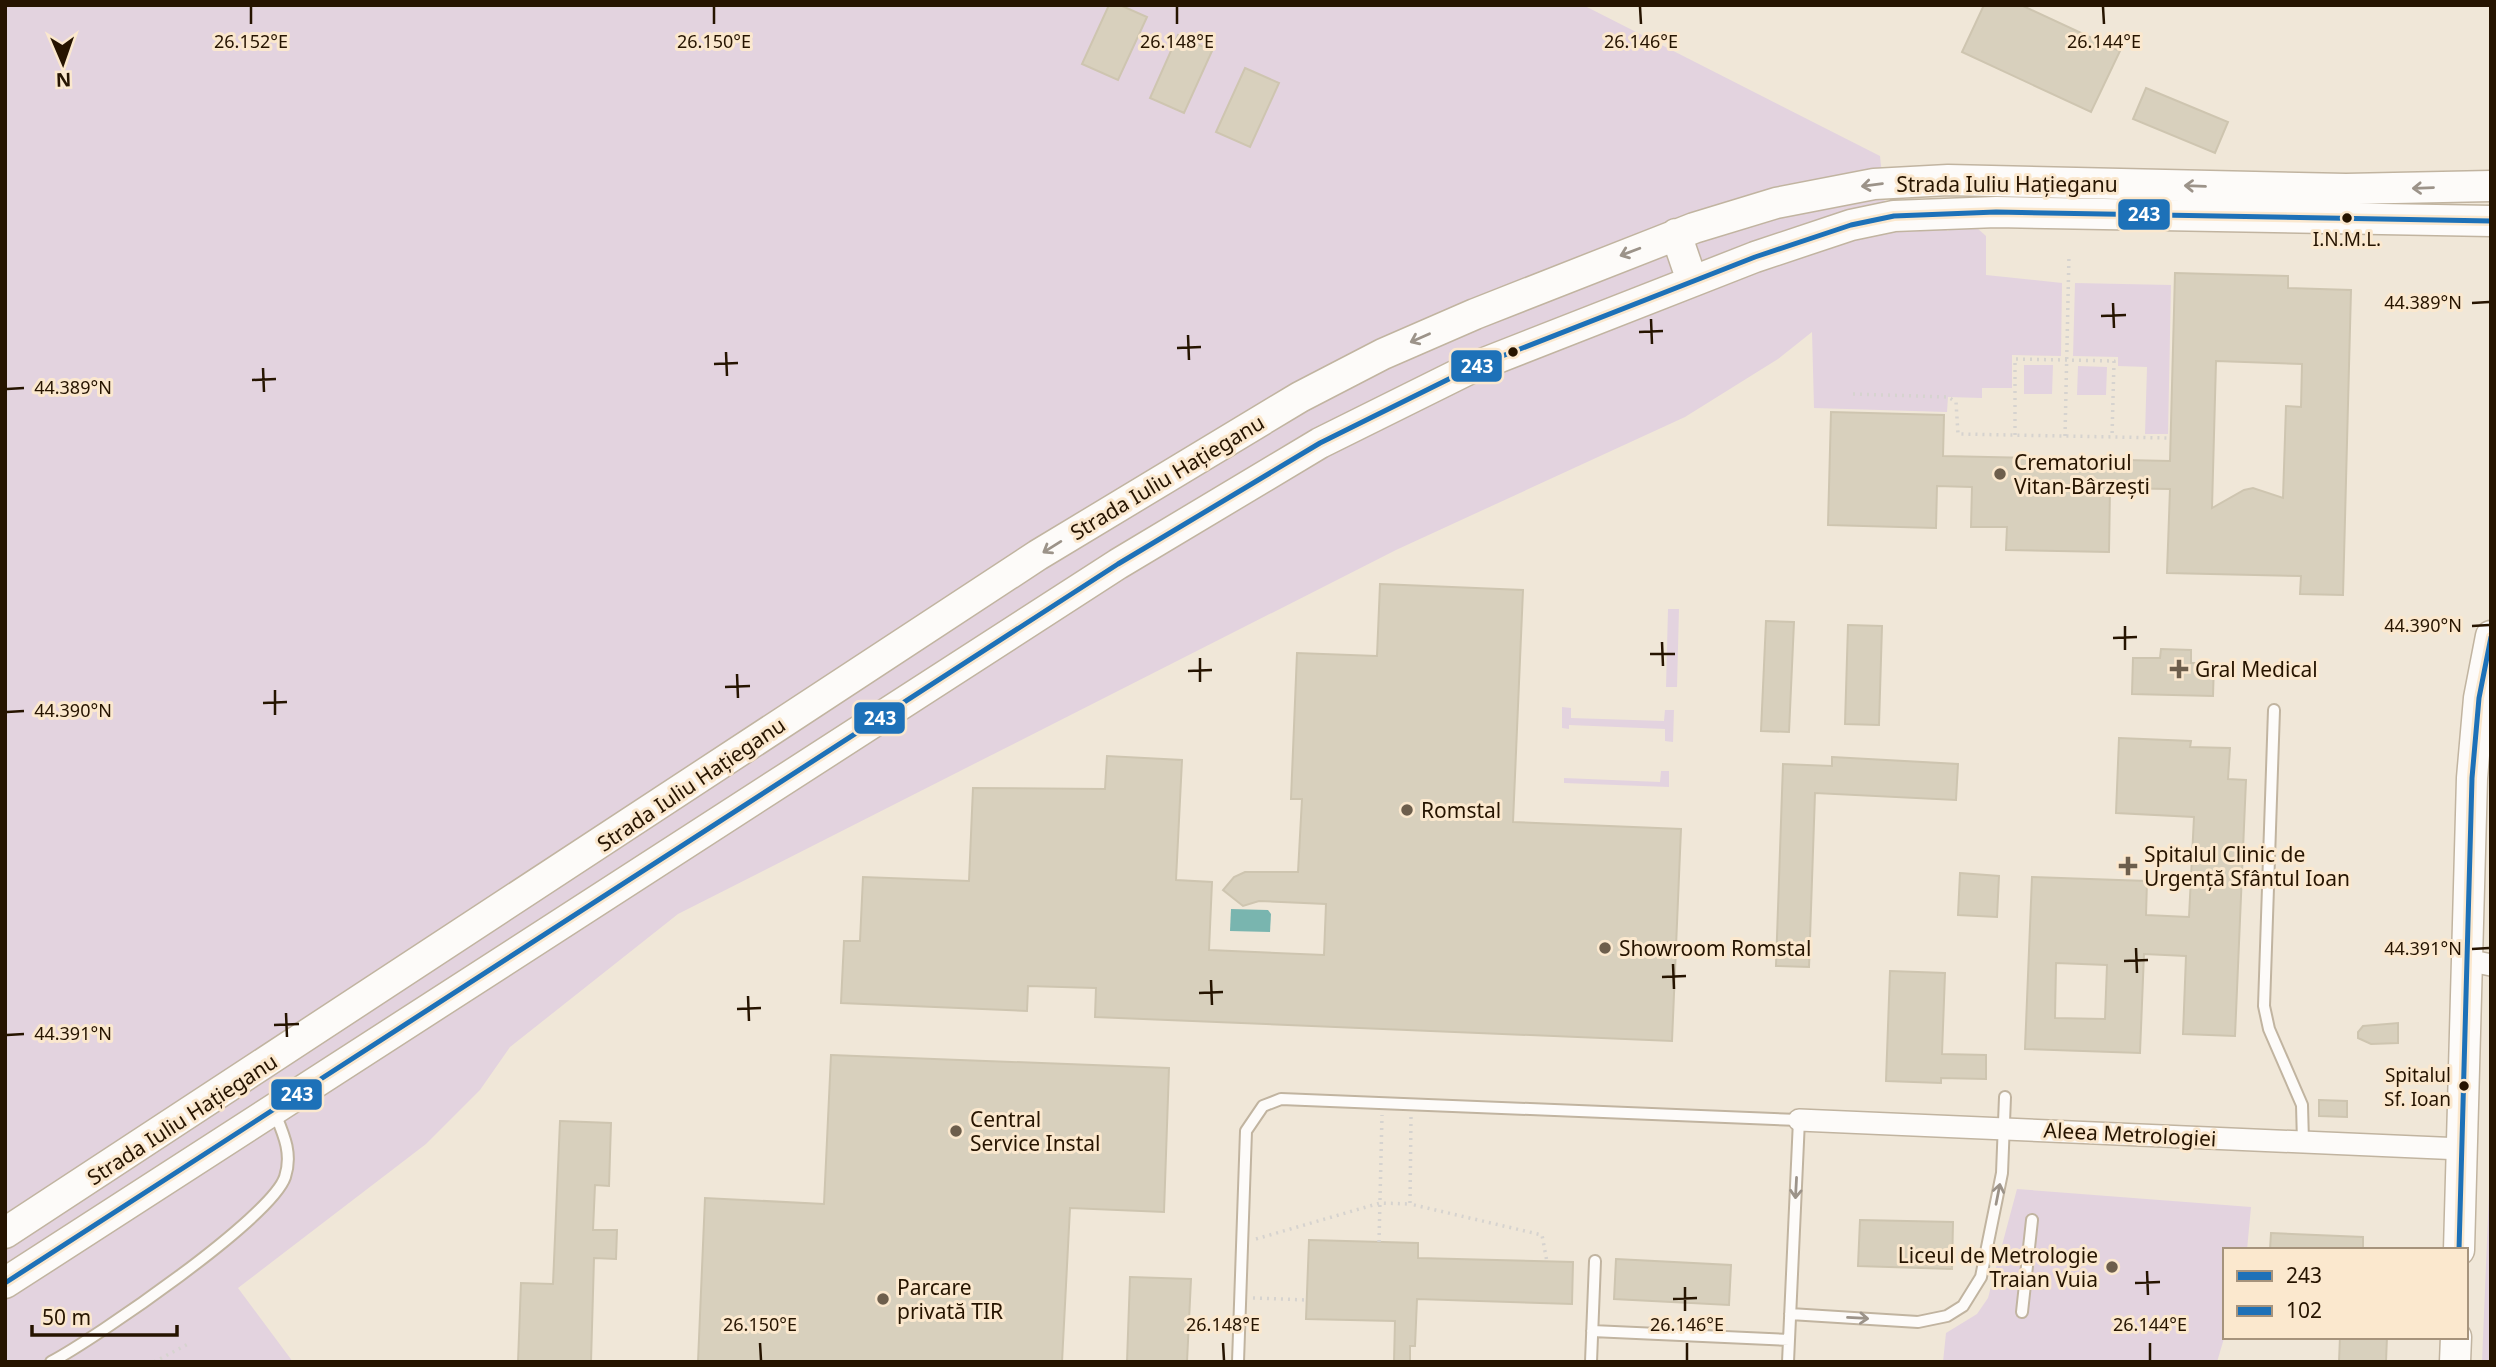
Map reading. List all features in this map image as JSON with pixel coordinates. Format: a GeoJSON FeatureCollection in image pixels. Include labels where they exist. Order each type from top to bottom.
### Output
{"type":"FeatureCollection","features":[{"type":"Feature","properties":{"kind":"main road","name":"Strada Iuliu Hațieganu"},"geometry":{"type":"LineString","coordinates":[[5,1233],[1038,555],[1300,397],[1416,339],[1676,234],[1787,201],[1852,187],[1909,181],[1990,180],[2346,189],[2491,186]]}},
{"type":"Feature","properties":{"kind":"main road","name":"Strada Iuliu Hațieganu"},"geometry":{"type":"LineString","coordinates":[[5,1283],[1095,578],[1320,443],[1469,369],[1692,281],[1852,225],[1931,212],[2491,221]]}},
{"type":"Feature","properties":{"kind":"main road"},"geometry":{"type":"LineString","coordinates":[[1676,234],[1692,281]]}},
{"type":"Feature","properties":{"kind":"main road"},"geometry":{"type":"LineString","coordinates":[[2459,1248],[2462,1149],[2479,962],[2475,738],[2491,636]]}},
{"type":"Feature","properties":{"kind":"main road"},"geometry":{"type":"LineString","coordinates":[[708,773],[734,812]]}},
{"type":"Feature","properties":{"kind":"main road"},"geometry":{"type":"LineString","coordinates":[[2455,1362],[2456,1339]]}},
{"type":"Feature","properties":{"kind":"street","name":"Aleea Metrologiei"},"geometry":{"type":"LineString","coordinates":[[1799,1120],[2462,1149]]}},
{"type":"Feature","properties":{"kind":"lane"},"geometry":{"type":"LineString","coordinates":[[2274,710],[2264,1006],[2269,1029],[2302,1105],[2303,1142]]}},
{"type":"Feature","properties":{"kind":"lane"},"geometry":{"type":"LineString","coordinates":[[1790,1314],[1918,1322],[1938,1319],[1963,1306],[1981,1277],[2002,1172],[2005,1097]]}},
{"type":"Feature","properties":{"kind":"lane"},"geometry":{"type":"LineString","coordinates":[[1238,1362],[1246,1131],[1263,1106],[1281,1099],[1799,1120],[1788,1362]]}},
{"type":"Feature","properties":{"kind":"lane"},"geometry":{"type":"LineString","coordinates":[[51,1362],[115,1321],[258,1214],[284,1180],[288,1164],[288,1149],[274,1111]]}},
{"type":"Feature","properties":{"kind":"lane"},"geometry":{"type":"LineString","coordinates":[[2022,1312],[2032,1220]]}},
{"type":"Feature","properties":{"kind":"lane"},"geometry":{"type":"LineString","coordinates":[[1591,1362],[1595,1261]]}},
{"type":"Feature","properties":{"kind":"lane"},"geometry":{"type":"LineString","coordinates":[[1592,1331],[1788,1340]]}},
{"type":"Feature","properties":{"kind":"path"},"geometry":{"type":"LineString","coordinates":[[2065,436],[2069,254]]}},
{"type":"Feature","properties":{"kind":"path"},"geometry":{"type":"LineString","coordinates":[[2015,435],[2015,359],[2067,360],[2114,362],[2112,437]]}},
{"type":"Feature","properties":{"kind":"path"},"geometry":{"type":"LineString","coordinates":[[1853,394],[1948,397],[1956,402],[1958,434],[2168,438]]}},
{"type":"Feature","properties":{"kind":"path"},"geometry":{"type":"LineString","coordinates":[[1379,1242],[1382,1103]]}},
{"type":"Feature","properties":{"kind":"path"},"geometry":{"type":"LineString","coordinates":[[1410,1204],[1411,1104]]}},
{"type":"Feature","properties":{"kind":"path"},"geometry":{"type":"LineString","coordinates":[[1242,1243],[1380,1203],[1410,1204],[1542,1234],[1547,1262]]}},
{"type":"Feature","properties":{"kind":"path"},"geometry":{"type":"LineString","coordinates":[[1241,1297],[1307,1300]]}},
{"type":"Feature","properties":{"kind":"path"},"geometry":{"type":"LineString","coordinates":[[154,1362],[188,1344]]}},
{"type":"Feature","properties":{"kind":"shaded area"},"geometry":{"type":"Polygon","coordinates":[[[5,5],[1583,5],[1880,156],[1888,232],[1946,226],[1947,231],[1958,227],[1977,228],[1986,236],[1986,275],[2062,283],[2061,356],[2012,355],[2012,388],[1982,388],[1982,398],[1948,397],[1947,412],[1814,408],[1812,332],[1778,359],[1685,417],[1396,550],[678,914],[510,1047],[480,1090],[426,1144],[238,1288],[293,1362],[5,1362],[5,5]]]}},
{"type":"Feature","properties":{"kind":"shaded area"},"geometry":{"type":"Polygon","coordinates":[[[2075,283],[2171,285],[2168,434],[2145,434],[2147,367],[2118,366],[2118,357],[2073,356],[2075,283]]]}},
{"type":"Feature","properties":{"kind":"shaded area"},"geometry":{"type":"Polygon","coordinates":[[[2024,365],[2053,365],[2052,394],[2024,394],[2024,365]]]}},
{"type":"Feature","properties":{"kind":"shaded area"},"geometry":{"type":"Polygon","coordinates":[[[2078,366],[2107,367],[2106,395],[2077,395],[2078,366]]]}},
{"type":"Feature","properties":{"kind":"shaded area"},"geometry":{"type":"Polygon","coordinates":[[[1668,609],[1679,609],[1677,687],[1666,687],[1668,609]]]}},
{"type":"Feature","properties":{"kind":"shaded area"},"geometry":{"type":"Polygon","coordinates":[[[1562,707],[1571,708],[1571,718],[1664,721],[1665,710],[1674,710],[1673,742],[1665,741],[1665,729],[1569,725],[1569,729],[1562,728],[1562,707]]]}},
{"type":"Feature","properties":{"kind":"shaded area"},"geometry":{"type":"Polygon","coordinates":[[[1661,771],[1669,771],[1669,787],[1564,783],[1564,778],[1660,782],[1661,771]]]}},
{"type":"Feature","properties":{"kind":"shaded area"},"geometry":{"type":"Polygon","coordinates":[[[2491,1144],[2491,1362],[2482,1362],[2491,1144]]]}},
{"type":"Feature","properties":{"kind":"shaded area"},"geometry":{"type":"Polygon","coordinates":[[[2017,1189],[2251,1207],[2247,1248],[2223,1248],[2224,1339],[2217,1362],[1943,1362],[1946,1333],[1977,1314],[1988,1298],[2017,1189]]]}},
{"type":"Feature","properties":{"kind":"water"},"geometry":{"type":"Polygon","coordinates":[[[1231,909],[1268,910],[1271,914],[1270,932],[1230,931],[1231,909]]]}},
{"type":"Feature","properties":{"kind":"building"},"geometry":{"type":"Polygon","coordinates":[[[1109,5],[1120,5],[1147,17],[1118,80],[1082,64],[1109,5]]]}},
{"type":"Feature","properties":{"kind":"building"},"geometry":{"type":"Polygon","coordinates":[[[1984,5],[2021,5],[2120,51],[2091,112],[1962,52],[1984,5]]]}},
{"type":"Feature","properties":{"kind":"building"},"geometry":{"type":"Polygon","coordinates":[[[1178,35],[1212,51],[1184,113],[1150,98],[1178,35]]]}},
{"type":"Feature","properties":{"kind":"building"},"geometry":{"type":"Polygon","coordinates":[[[1245,68],[1279,83],[1250,147],[1216,132],[1245,68]]]}},
{"type":"Feature","properties":{"kind":"building"},"geometry":{"type":"Polygon","coordinates":[[[2146,88],[2228,122],[2215,153],[2133,119],[2146,88]]]}},
{"type":"Feature","properties":{"kind":"building"},"geometry":{"type":"Polygon","coordinates":[[[2175,273],[2288,276],[2288,288],[2351,290],[2343,595],[2300,594],[2301,576],[2167,573],[2170,489],[2110,488],[2109,552],[2006,550],[2007,527],[1971,527],[1972,487],[1937,486],[1936,528],[1828,525],[1831,412],[1944,415],[1943,456],[2170,461],[2175,273]],[[2216,361],[2212,508],[2244,490],[2253,488],[2283,498],[2286,406],[2301,407],[2302,364],[2216,361]]]}},
{"type":"Feature","properties":{"kind":"building"},"geometry":{"type":"Polygon","coordinates":[[[1380,584],[1523,590],[1513,822],[1681,829],[1672,1041],[1095,1017],[1096,988],[1028,986],[1027,1011],[841,1003],[844,941],[860,941],[863,877],[969,881],[973,788],[1105,789],[1107,756],[1182,760],[1176,880],[1212,882],[1209,950],[1324,955],[1326,904],[1259,901],[1243,906],[1223,890],[1234,877],[1245,872],[1298,872],[1302,799],[1291,799],[1297,653],[1377,656],[1380,584]]]}},
{"type":"Feature","properties":{"kind":"building"},"geometry":{"type":"Polygon","coordinates":[[[1766,621],[1794,622],[1789,732],[1761,731],[1766,621]]]}},
{"type":"Feature","properties":{"kind":"building"},"geometry":{"type":"Polygon","coordinates":[[[1848,625],[1882,626],[1879,725],[1845,724],[1848,625]]]}},
{"type":"Feature","properties":{"kind":"building"},"geometry":{"type":"Polygon","coordinates":[[[2161,649],[2191,650],[2191,663],[2214,663],[2213,696],[2132,694],[2133,658],[2160,658],[2161,649]]]}},
{"type":"Feature","properties":{"kind":"building"},"geometry":{"type":"Polygon","coordinates":[[[2119,738],[2191,741],[2190,747],[2230,748],[2228,779],[2246,780],[2235,1036],[2183,1034],[2186,956],[2144,954],[2140,1053],[2025,1049],[2032,877],[2147,881],[2146,915],[2189,917],[2194,817],[2116,813],[2119,738]],[[2056,963],[2055,1018],[2105,1019],[2107,965],[2056,963]]]}},
{"type":"Feature","properties":{"kind":"building"},"geometry":{"type":"Polygon","coordinates":[[[1832,757],[1958,764],[1956,800],[1815,793],[1809,967],[1776,966],[1783,764],[1832,766],[1832,757]]]}},
{"type":"Feature","properties":{"kind":"building"},"geometry":{"type":"Polygon","coordinates":[[[1960,873],[1999,876],[1997,917],[1958,915],[1960,873]]]}},
{"type":"Feature","properties":{"kind":"building"},"geometry":{"type":"Polygon","coordinates":[[[1890,971],[1945,973],[1942,1054],[1986,1055],[1986,1079],[1941,1078],[1941,1083],[1886,1081],[1890,971]]]}},
{"type":"Feature","properties":{"kind":"building"},"geometry":{"type":"Polygon","coordinates":[[[2398,1023],[2398,1043],[2371,1044],[2358,1038],[2358,1032],[2363,1026],[2398,1023]]]}},
{"type":"Feature","properties":{"kind":"building"},"geometry":{"type":"Polygon","coordinates":[[[831,1055],[1169,1068],[1164,1212],[1070,1208],[1062,1362],[698,1362],[705,1198],[824,1204],[831,1055]]]}},
{"type":"Feature","properties":{"kind":"building"},"geometry":{"type":"Polygon","coordinates":[[[2319,1100],[2347,1101],[2347,1117],[2319,1116],[2319,1100]]]}},
{"type":"Feature","properties":{"kind":"building"},"geometry":{"type":"Polygon","coordinates":[[[560,1121],[611,1123],[609,1186],[595,1185],[593,1230],[617,1230],[616,1259],[594,1258],[591,1362],[518,1362],[521,1283],[553,1284],[560,1121]]]}},
{"type":"Feature","properties":{"kind":"building"},"geometry":{"type":"Polygon","coordinates":[[[1860,1220],[1953,1222],[1952,1269],[1858,1266],[1860,1220]]]}},
{"type":"Feature","properties":{"kind":"building"},"geometry":{"type":"Polygon","coordinates":[[[2271,1233],[2363,1237],[2363,1248],[2270,1248],[2271,1233]]]}},
{"type":"Feature","properties":{"kind":"building"},"geometry":{"type":"Polygon","coordinates":[[[1309,1240],[1418,1243],[1418,1258],[1573,1262],[1572,1304],[1417,1299],[1415,1346],[1410,1346],[1410,1362],[1394,1362],[1395,1321],[1306,1319],[1309,1240]]]}},
{"type":"Feature","properties":{"kind":"building"},"geometry":{"type":"Polygon","coordinates":[[[1616,1259],[1731,1265],[1729,1305],[1614,1299],[1616,1259]]]}},
{"type":"Feature","properties":{"kind":"building"},"geometry":{"type":"Polygon","coordinates":[[[1130,1277],[1191,1279],[1187,1362],[1127,1362],[1130,1277]]]}},
{"type":"Feature","properties":{"kind":"building"},"geometry":{"type":"Polygon","coordinates":[[[2340,1339],[2387,1339],[2386,1362],[2339,1362],[2340,1339]]]}},
{"type":"Feature","properties":{"kind":"transit line","name":"243"},"geometry":{"type":"LineString","coordinates":[[5,1283],[1118,564],[1320,443],[1469,369],[1755,257],[1851,225],[1894,216],[1996,212],[2491,221]]}},
{"type":"Feature","properties":{"kind":"transit line","name":"102"},"geometry":{"type":"LineString","coordinates":[[2459,1248],[2472,778],[2479,698],[2491,637]]}},
{"type":"Feature","properties":{"kind":"place","name":"I.N.M.L."},"geometry":{"type":"Point","coordinates":[2347,218]}},
{"type":"Feature","properties":{"kind":"place","name":"Crematoriul Vitan-Bârzești"},"geometry":{"type":"Point","coordinates":[2000,474]}},
{"type":"Feature","properties":{"kind":"place","name":"Gral Medical"},"geometry":{"type":"Point","coordinates":[2179,669]}},
{"type":"Feature","properties":{"kind":"place","name":"Romstal"},"geometry":{"type":"Point","coordinates":[1407,810]}},
{"type":"Feature","properties":{"kind":"place","name":"Spitalul Clinic de Urgență Sfântul Ioan"},"geometry":{"type":"Point","coordinates":[2128,866]}},
{"type":"Feature","properties":{"kind":"place","name":"Showroom Romstal"},"geometry":{"type":"Point","coordinates":[1605,948]}},
{"type":"Feature","properties":{"kind":"place","name":"Spitalul Sf. Ioan"},"geometry":{"type":"Point","coordinates":[2464,1086]}},
{"type":"Feature","properties":{"kind":"place","name":"Central Service Instal"},"geometry":{"type":"Point","coordinates":[956,1131]}},
{"type":"Feature","properties":{"kind":"place","name":"Liceul de Metrologie Traian Vuia"},"geometry":{"type":"Point","coordinates":[2112,1267]}},
{"type":"Feature","properties":{"kind":"place","name":"Parcare privată TIR"},"geometry":{"type":"Point","coordinates":[883,1299]}}]}
